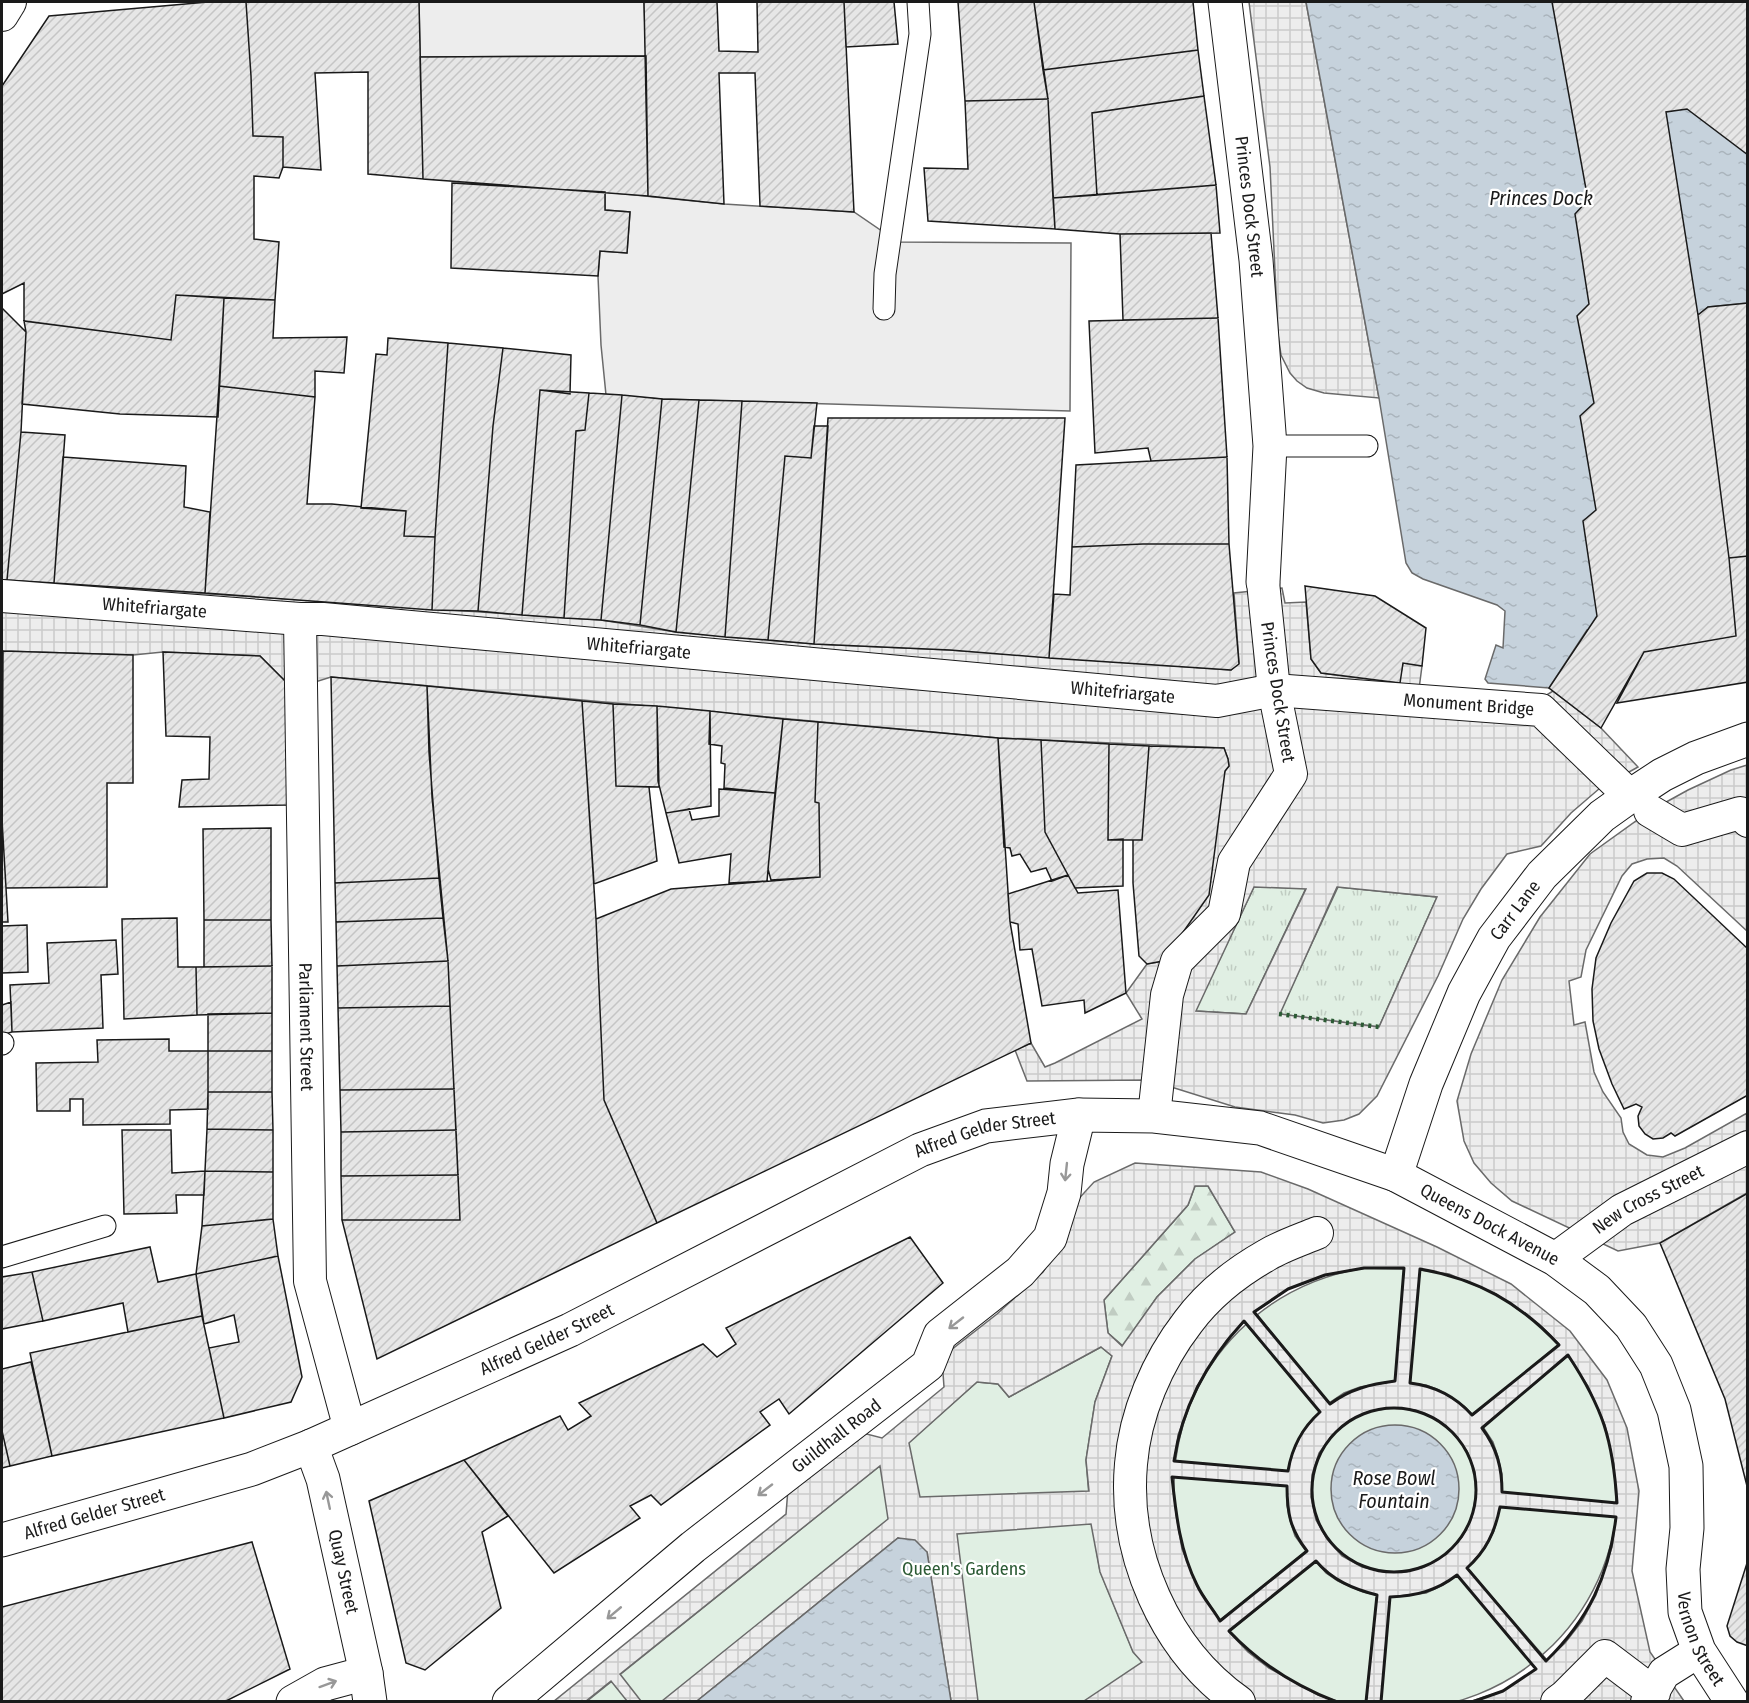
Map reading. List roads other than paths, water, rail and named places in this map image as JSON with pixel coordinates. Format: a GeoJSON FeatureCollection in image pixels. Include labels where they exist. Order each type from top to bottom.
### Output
{"type":"FeatureCollection","features":[{"type":"Feature","properties":{"kind":"street"},"geometry":{"type":"LineString","coordinates":[[2,15],[10,2]]}},
{"type":"Feature","properties":{"kind":"street","name":"Princes Dock Street"},"geometry":{"type":"LineString","coordinates":[[1154,1116],[1167,995],[1176,961],[1224,914],[1234,862],[1291,774],[1274,690],[1263,582],[1270,446],[1256,260],[1225,2]]}},
{"type":"Feature","properties":{"kind":"street","name":"Whitefriargate"},"geometry":{"type":"LineString","coordinates":[[2,596],[323,619],[1217,701],[1274,690]]}},
{"type":"Feature","properties":{"kind":"street","name":"Parliament Street"},"geometry":{"type":"LineString","coordinates":[[300,619],[310,1281],[350,1429]]}},
{"type":"Feature","properties":{"kind":"street","name":"Monument Bridge"},"geometry":{"type":"LineString","coordinates":[[1274,690],[1540,710],[1640,804],[1682,830],[1745,814]]}},
{"type":"Feature","properties":{"kind":"street","name":"Carr Lane"},"geometry":{"type":"LineString","coordinates":[[1396,1175],[1443,1041],[1464,993],[1494,938],[1542,875],[1602,816],[1640,804],[1662,775],[1696,758],[1748,739]]}},
{"type":"Feature","properties":{"kind":"street","name":"Alfred Gelder Street"},"geometry":{"type":"LineString","coordinates":[[2,1540],[252,1469],[311,1446],[570,1330],[920,1150],[986,1126],[1079,1115]]}},
{"type":"Feature","properties":{"kind":"street","name":"Queens Dock Avenue"},"geometry":{"type":"LineString","coordinates":[[1079,1115],[1154,1116],[1260,1128],[1396,1175],[1555,1259],[1596,1290],[1631,1326],[1656,1365],[1674,1410],[1686,1466],[1686,1528],[1683,1569]]}},
{"type":"Feature","properties":{"kind":"street","name":"Guildhall Road"},"geometry":{"type":"LineString","coordinates":[[509,1701],[693,1547],[928,1365],[940,1335],[1020,1272],[1050,1238],[1064,1193],[1067,1164],[1079,1115]]}},
{"type":"Feature","properties":{"kind":"street","name":"New Cross Street"},"geometry":{"type":"LineString","coordinates":[[1555,1259],[1622,1210],[1748,1147]]}},
{"type":"Feature","properties":{"kind":"street"},"geometry":{"type":"LineString","coordinates":[[1239,1701],[1227,1693],[1190,1656],[1162,1614],[1142,1566],[1131,1516],[1131,1464],[1141,1414],[1160,1365],[1188,1322],[1224,1285],[1268,1254],[1317,1233]]}},
{"type":"Feature","properties":{"kind":"street","name":"Quay Street"},"geometry":{"type":"LineString","coordinates":[[311,1446],[323,1479],[368,1687]]}},
{"type":"Feature","properties":{"kind":"street","name":"Vernon Street"},"geometry":{"type":"LineString","coordinates":[[1683,1569],[1685,1612],[1700,1651],[1732,1701]]}},
{"type":"Feature","properties":{"kind":"street"},"geometry":{"type":"LineString","coordinates":[[1557,1701],[1565,1696],[1605,1656],[1651,1697],[1665,1673],[1700,1651]]}},
{"type":"Feature","properties":{"kind":"street"},"geometry":{"type":"LineString","coordinates":[[293,1701],[326,1684],[368,1687]]}},
{"type":"Feature","properties":{"kind":"lane"},"geometry":{"type":"LineString","coordinates":[[884,309],[885,274],[920,34],[918,2]]}},
{"type":"Feature","properties":{"kind":"lane"},"geometry":{"type":"LineString","coordinates":[[1270,446],[1366,446]]}},
{"type":"Feature","properties":{"kind":"lane"},"geometry":{"type":"LineString","coordinates":[[2,1257],[105,1226]]}},
{"type":"Feature","properties":{"kind":"water","name":"Princes Dock"},"geometry":{"type":"Polygon","coordinates":[[[1306,2],[1747,2],[1747,303],[1708,307],[1698,315],[1733,610],[1587,630],[1549,688],[1488,683],[1485,679],[1496,645],[1503,648],[1505,611],[1497,605],[1423,579],[1412,573],[1406,563],[1379,398],[1306,2]]]}},
{"type":"Feature","properties":{"kind":"water","name":"Rose Bowl Fountain"},"geometry":{"type":"Polygon","coordinates":[[[1395,1425],[1420,1430],[1441,1443],[1454,1464],[1459,1489],[1454,1514],[1441,1535],[1420,1548],[1395,1553],[1370,1548],[1349,1535],[1336,1514],[1331,1489],[1336,1464],[1349,1443],[1370,1430],[1395,1425]]]}},
{"type":"Feature","properties":{"kind":"water"},"geometry":{"type":"Polygon","coordinates":[[[898,1538],[915,1540],[927,1552],[951,1701],[697,1701],[898,1538]]]}},
{"type":"Feature","properties":{"kind":"park label","name":"Queen's Gardens"},"geometry":{"type":"Point","coordinates":[964,1569]}}]}
